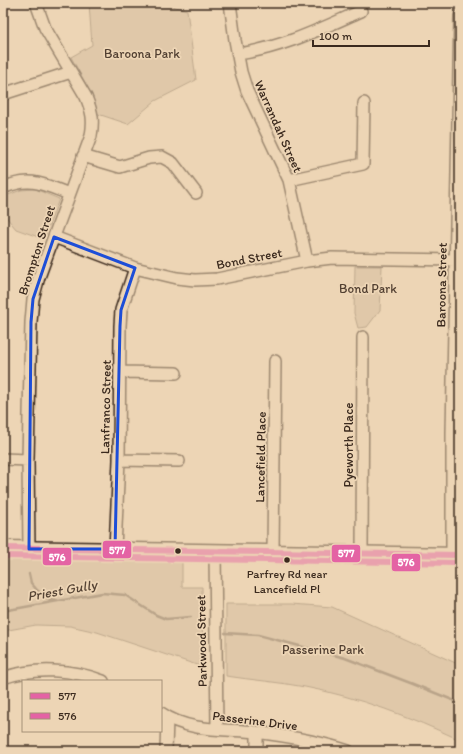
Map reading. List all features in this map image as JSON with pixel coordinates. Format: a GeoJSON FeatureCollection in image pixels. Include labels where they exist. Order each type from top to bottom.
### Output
{"type":"FeatureCollection","features":[{"type":"Feature","properties":{"kind":"main road"},"geometry":{"type":"LineString","coordinates":[[3,548],[456,555]]}},
{"type":"Feature","properties":{"kind":"street","name":"Brompton Street"},"geometry":{"type":"LineString","coordinates":[[29,549],[28,460],[31,322],[33,299],[39,277],[91,136],[93,122],[86,97],[45,28],[36,3]]}},
{"type":"Feature","properties":{"kind":"street","name":"Warrandah Street"},"geometry":{"type":"LineString","coordinates":[[230,3],[241,72],[247,91],[289,180],[307,260]]}},
{"type":"Feature","properties":{"kind":"street"},"geometry":{"type":"LineString","coordinates":[[238,54],[274,47],[360,11]]}},
{"type":"Feature","properties":{"kind":"street","name":"Baroona Street"},"geometry":{"type":"LineString","coordinates":[[456,555],[456,260],[460,16]]}},
{"type":"Feature","properties":{"kind":"street"},"geometry":{"type":"LineString","coordinates":[[3,94],[71,72]]}},
{"type":"Feature","properties":{"kind":"street"},"geometry":{"type":"LineString","coordinates":[[289,180],[363,164],[364,102]]}},
{"type":"Feature","properties":{"kind":"street"},"geometry":{"type":"LineString","coordinates":[[83,156],[120,166],[149,158],[162,157],[173,163],[196,193]]}},
{"type":"Feature","properties":{"kind":"street"},"geometry":{"type":"LineString","coordinates":[[3,188],[21,182],[35,181],[69,194]]}},
{"type":"Feature","properties":{"kind":"street","name":"Bond Street"},"geometry":{"type":"LineString","coordinates":[[54,236],[135,268],[177,278],[195,280],[217,279],[307,260],[343,258],[456,260]]}},
{"type":"Feature","properties":{"kind":"street","name":"Lanfranco Street"},"geometry":{"type":"LineString","coordinates":[[115,549],[119,460],[121,310],[135,268]]}},
{"type":"Feature","properties":{"kind":"street","name":"Pyeworth Place"},"geometry":{"type":"LineString","coordinates":[[362,553],[363,336]]}},
{"type":"Feature","properties":{"kind":"street","name":"Lancefield Place"},"geometry":{"type":"LineString","coordinates":[[273,552],[275,361]]}},
{"type":"Feature","properties":{"kind":"street"},"geometry":{"type":"LineString","coordinates":[[120,372],[176,373]]}},
{"type":"Feature","properties":{"kind":"street"},"geometry":{"type":"LineString","coordinates":[[3,459],[28,460]]}},
{"type":"Feature","properties":{"kind":"street"},"geometry":{"type":"LineString","coordinates":[[119,460],[179,461]]}},
{"type":"Feature","properties":{"kind":"street","name":"Parkwood Street"},"geometry":{"type":"LineString","coordinates":[[215,552],[217,729]]}},
{"type":"Feature","properties":{"kind":"street"},"geometry":{"type":"LineString","coordinates":[[3,678],[36,671],[64,672],[100,680]]}},
{"type":"Feature","properties":{"kind":"street"},"geometry":{"type":"LineString","coordinates":[[164,715],[166,751]]}},
{"type":"Feature","properties":{"kind":"street","name":"Passerine Drive"},"geometry":{"type":"LineString","coordinates":[[164,715],[185,724],[217,729],[257,732],[304,740],[348,751]]}},
{"type":"Feature","properties":{"kind":"street"},"geometry":{"type":"LineString","coordinates":[[257,732],[257,751]]}},
{"type":"Feature","properties":{"kind":"highlighted area"},"geometry":{"type":"Polygon","coordinates":[[[54,237],[135,268],[121,310],[115,549],[29,549],[31,322],[33,299],[54,237]]]}},
{"type":"Feature","properties":{"kind":"green space","name":"Baroona Park"},"geometry":{"type":"Polygon","coordinates":[[[89,3],[160,3],[187,10],[196,80],[155,101],[128,124],[98,114],[92,95],[71,57],[92,45],[89,3]]]}},
{"type":"Feature","properties":{"kind":"green space"},"geometry":{"type":"Polygon","coordinates":[[[35,189],[59,199],[44,239],[16,229],[3,213],[3,197],[21,190],[35,189]]]}},
{"type":"Feature","properties":{"kind":"green space","name":"Bond Park"},"geometry":{"type":"Polygon","coordinates":[[[355,266],[382,266],[380,310],[367,327],[358,328],[354,313],[355,266]]]}},
{"type":"Feature","properties":{"kind":"green space"},"geometry":{"type":"Polygon","coordinates":[[[3,555],[182,561],[182,587],[202,587],[203,667],[97,632],[70,626],[36,625],[3,631],[3,555]]]}},
{"type":"Feature","properties":{"kind":"green space","name":"Passerine Park"},"geometry":{"type":"Polygon","coordinates":[[[226,604],[291,604],[332,607],[460,665],[460,740],[423,723],[345,696],[295,685],[226,676],[226,604]]]}},
{"type":"Feature","properties":{"kind":"waterway"},"geometry":{"type":"LineString","coordinates":[[29,574],[31,583],[37,590],[49,600],[55,600]]}},
{"type":"Feature","properties":{"kind":"waterway","name":"Priest Gully"},"geometry":{"type":"LineString","coordinates":[[3,611],[102,593],[125,595],[156,615],[166,619],[191,617]]}},
{"type":"Feature","properties":{"kind":"waterway","name":"Priest Gully"},"geometry":{"type":"LineString","coordinates":[[225,633],[258,635],[345,658],[460,703]]}},
{"type":"Feature","properties":{"kind":"transit line","name":"577"},"geometry":{"type":"LineString","coordinates":[[3,548],[460,555]]}},
{"type":"Feature","properties":{"kind":"transit line","name":"576"},"geometry":{"type":"LineString","coordinates":[[3,556],[460,563]]}},
{"type":"Feature","properties":{"kind":"place","name":"Parfrey Rd near Lancefield Pl"},"geometry":{"type":"Point","coordinates":[287,560]}}]}
